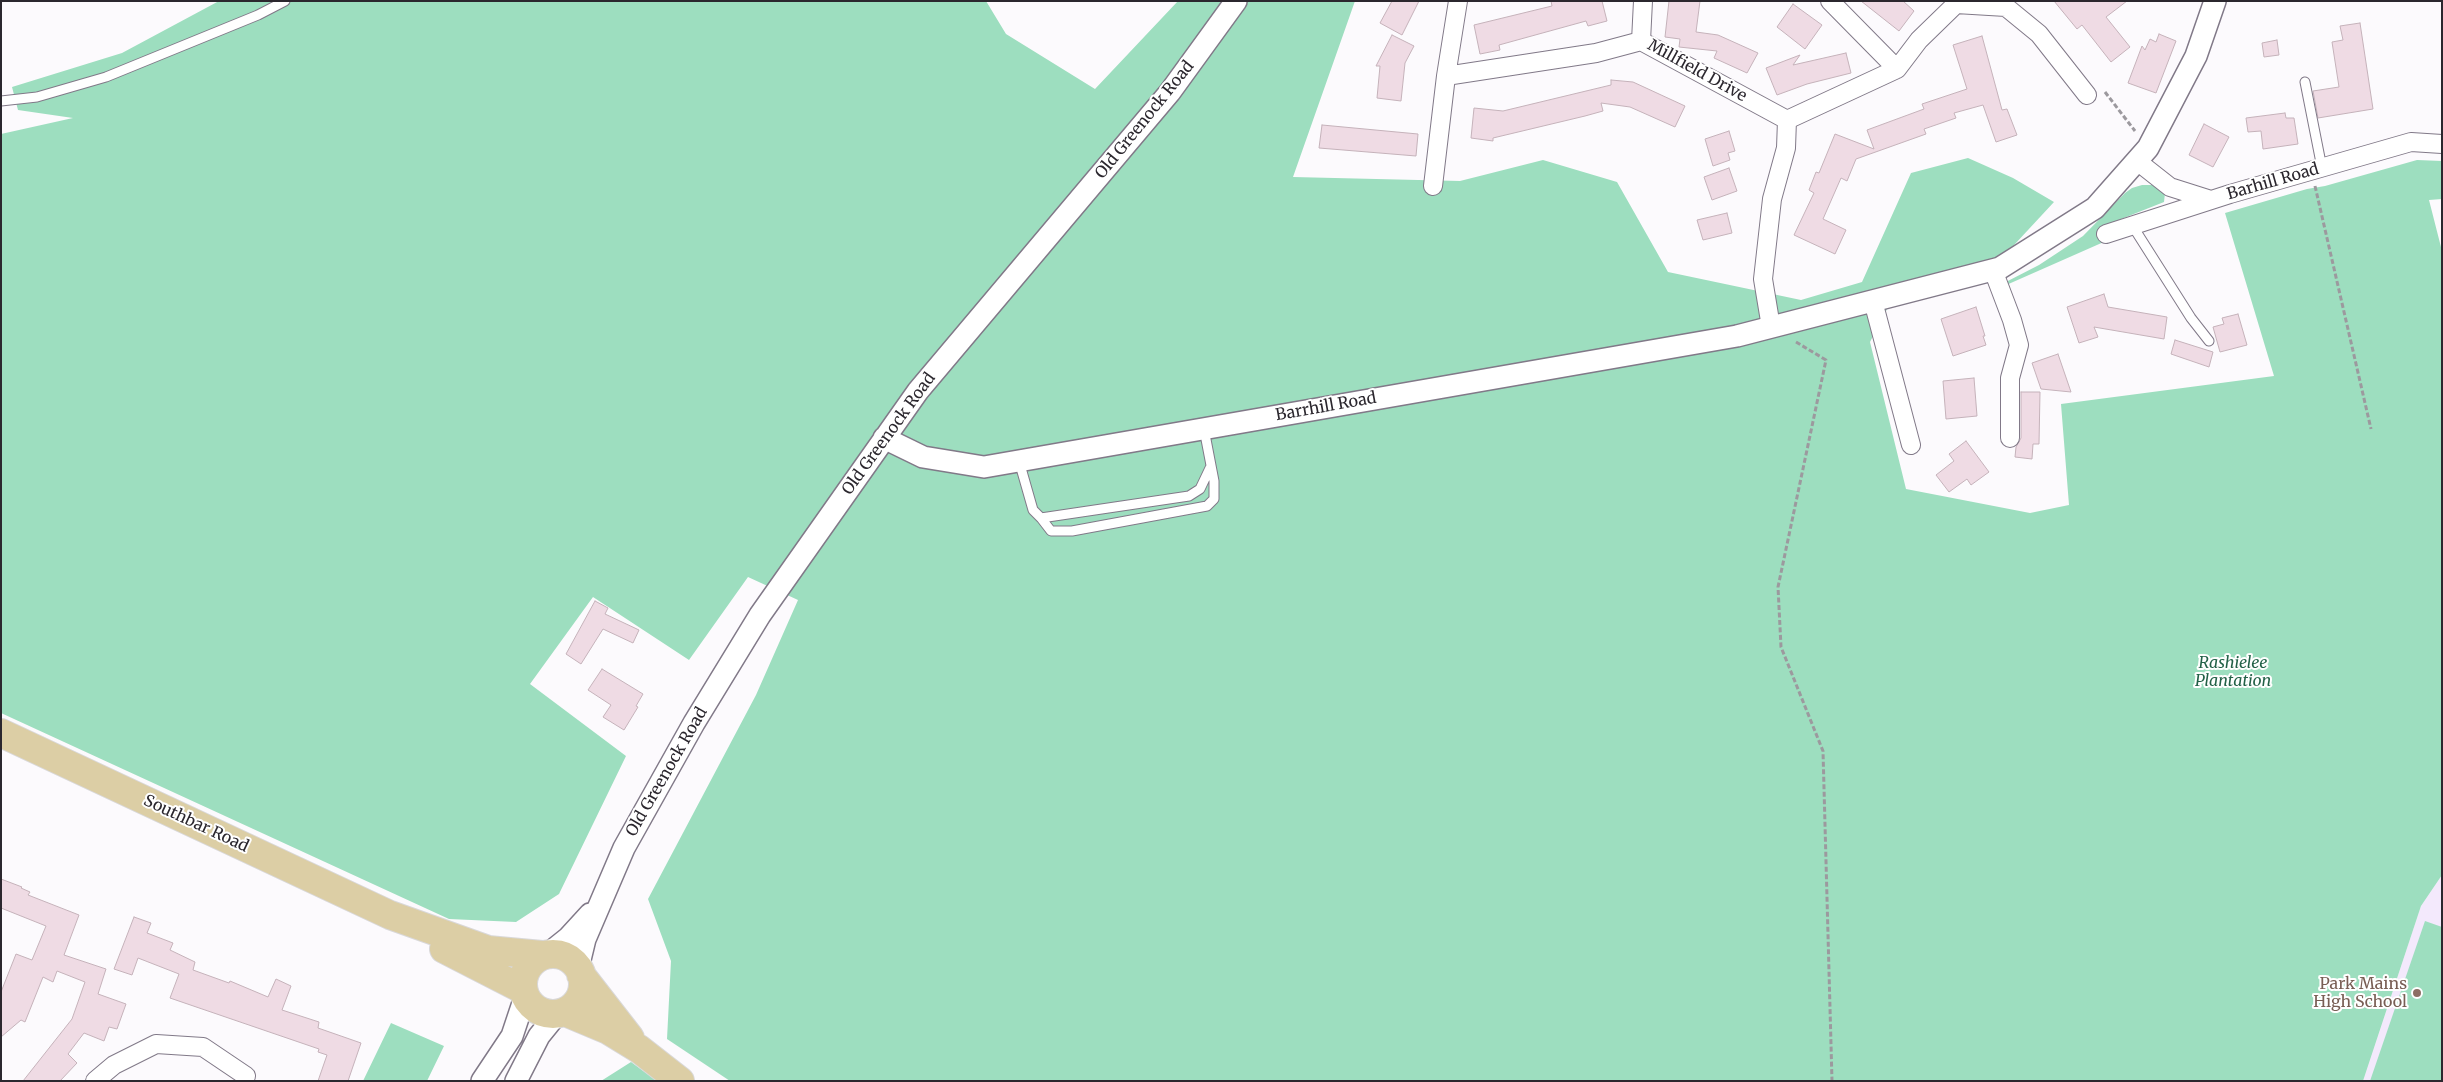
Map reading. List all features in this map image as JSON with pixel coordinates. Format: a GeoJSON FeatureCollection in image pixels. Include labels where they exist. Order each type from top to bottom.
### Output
{"type":"FeatureCollection","features":[{"type":"Feature","properties":{"kind":"main road","name":"Southbar Road"},"geometry":{"type":"LineString","coordinates":[[1,733],[390,915],[488,950],[545,955]]}},
{"type":"Feature","properties":{"kind":"main road","name":"Southbar Road"},"geometry":{"type":"LineString","coordinates":[[390,915],[447,951],[523,993]]}},
{"type":"Feature","properties":{"kind":"main road"},"geometry":{"type":"LineString","coordinates":[[638,1049],[580,971],[565,956],[545,955],[533,961],[526,969],[522,978],[523,993],[537,1011],[560,1013],[596,1024],[638,1049],[680,1081]]}},
{"type":"Feature","properties":{"kind":"main road"},"geometry":{"type":"LineString","coordinates":[[560,1013],[578,1000],[583,983],[580,971]]}},
{"type":"Feature","properties":{"kind":"street","name":"Old Greenock Road"},"geometry":{"type":"LineString","coordinates":[[580,971],[585,939],[598,904],[624,848],[694,723],[760,615],[918,390],[1170,92],[1236,1]]}},
{"type":"Feature","properties":{"kind":"street"},"geometry":{"type":"LineString","coordinates":[[1433,186],[1446,76],[1458,1]]}},
{"type":"Feature","properties":{"kind":"street"},"geometry":{"type":"LineString","coordinates":[[1641,41],[1643,1]]}},
{"type":"Feature","properties":{"kind":"street"},"geometry":{"type":"LineString","coordinates":[[1830,1],[1897,69]]}},
{"type":"Feature","properties":{"kind":"street","name":"Barrhill Road"},"geometry":{"type":"LineString","coordinates":[[884,438],[923,458],[984,467],[1737,336],[2000,268],[2095,208],[2142,155],[2196,56],[2215,1]]}},
{"type":"Feature","properties":{"kind":"street"},"geometry":{"type":"LineString","coordinates":[[1771,327],[1763,279],[1772,199],[1786,148],[1787,120],[1897,69],[1919,40],[1956,4],[2006,6],[2038,34],[2087,95]]}},
{"type":"Feature","properties":{"kind":"street","name":"Millfield Drive"},"geometry":{"type":"LineString","coordinates":[[1446,76],[1596,53],[1641,41],[1787,120]]}},
{"type":"Feature","properties":{"kind":"street","name":"Barhill Road"},"geometry":{"type":"LineString","coordinates":[[2106,234],[2212,200],[2411,142],[2442,144]]}},
{"type":"Feature","properties":{"kind":"street"},"geometry":{"type":"LineString","coordinates":[[2142,155],[2170,186],[2212,200]]}},
{"type":"Feature","properties":{"kind":"street"},"geometry":{"type":"LineString","coordinates":[[1993,270],[2020,345],[2010,378],[2010,438]]}},
{"type":"Feature","properties":{"kind":"street"},"geometry":{"type":"LineString","coordinates":[[1873,301],[1911,446]]}},
{"type":"Feature","properties":{"kind":"street","name":"Old Greenock Road"},"geometry":{"type":"LineString","coordinates":[[545,955],[568,938],[598,904]]}},
{"type":"Feature","properties":{"kind":"street"},"geometry":{"type":"LineString","coordinates":[[482,1081],[512,1036],[523,993]]}},
{"type":"Feature","properties":{"kind":"street"},"geometry":{"type":"LineString","coordinates":[[516,1081],[539,1036],[560,1013]]}},
{"type":"Feature","properties":{"kind":"street"},"geometry":{"type":"LineString","coordinates":[[96,1081],[114,1065],[156,1044],[204,1047],[246,1076]]}},
{"type":"Feature","properties":{"kind":"lane"},"geometry":{"type":"LineString","coordinates":[[1,101],[36,97],[106,77],[258,15],[285,1]]}},
{"type":"Feature","properties":{"kind":"lane"},"geometry":{"type":"LineString","coordinates":[[2306,82],[2316,169]]}},
{"type":"Feature","properties":{"kind":"lane"},"geometry":{"type":"LineString","coordinates":[[2132,225],[2191,318],[2209,341]]}},
{"type":"Feature","properties":{"kind":"lane"},"geometry":{"type":"LineString","coordinates":[[1019,461],[1033,510],[1042,518],[1051,531],[1072,531],[1207,506],[1214,498],[1214,482],[1204,428]]}},
{"type":"Feature","properties":{"kind":"lane"},"geometry":{"type":"LineString","coordinates":[[1042,518],[1189,496],[1200,490],[1210,468]]}},
{"type":"Feature","properties":{"kind":"path"},"geometry":{"type":"LineString","coordinates":[[2087,95],[2099,85],[2142,155]]}},
{"type":"Feature","properties":{"kind":"path"},"geometry":{"type":"LineString","coordinates":[[2316,169],[2371,429]]}},
{"type":"Feature","properties":{"kind":"path"},"geometry":{"type":"LineString","coordinates":[[1771,327],[1826,360],[1778,588],[1781,647],[1823,751],[1832,1081]]}},
{"type":"Feature","properties":{"kind":"shaded area","name":"Park Mains High School"},"geometry":{"type":"Polygon","coordinates":[[[2442,875],[2442,1081],[2363,1081],[2421,906],[2442,875]]]}},
{"type":"Feature","properties":{"kind":"green space","name":"Rashielee Plantation"},"geometry":{"type":"Polygon","coordinates":[[[219,1],[986,1],[1006,34],[1095,89],[1178,1],[1355,1],[1293,177],[1460,181],[1543,160],[1617,182],[1668,272],[1801,300],[1862,282],[1911,173],[1968,158],[2013,178],[2054,202],[2002,258],[1899,286],[1870,342],[1906,489],[2030,513],[2069,505],[2061,404],[2274,376],[2225,213],[2417,160],[2442,161],[2442,199],[2429,200],[2442,251],[2442,875],[2421,906],[2363,1081],[730,1081],[667,1039],[671,961],[648,899],[756,695],[798,600],[748,577],[689,660],[593,597],[530,684],[626,756],[559,894],[516,922],[449,919],[1,713],[1,134],[73,118],[18,110],[12,87],[122,53],[219,1]]]}},
{"type":"Feature","properties":{"kind":"green space"},"geometry":{"type":"Polygon","coordinates":[[[2152,185],[2161,189],[2165,193],[2164,202],[2101,227],[2106,241],[2004,286],[2002,284],[2039,265],[2083,236],[2125,193],[2132,188],[2152,185]]]}},
{"type":"Feature","properties":{"kind":"green space","name":"Park Mains High School"},"geometry":{"type":"Polygon","coordinates":[[[2425,921],[2442,927],[2442,1081],[2370,1081],[2425,921]]]}},
{"type":"Feature","properties":{"kind":"green space"},"geometry":{"type":"Polygon","coordinates":[[[391,1023],[444,1046],[427,1081],[363,1081],[391,1023]]]}},
{"type":"Feature","properties":{"kind":"green space"},"geometry":{"type":"Polygon","coordinates":[[[631,1062],[657,1081],[601,1081],[631,1062]]]}},
{"type":"Feature","properties":{"kind":"building"},"geometry":{"type":"Polygon","coordinates":[[[1392,1],[1419,1],[1402,35],[1380,23],[1392,1]]]}},
{"type":"Feature","properties":{"kind":"building"},"geometry":{"type":"Polygon","coordinates":[[[1551,1],[1602,1],[1607,21],[1588,26],[1586,21],[1499,45],[1500,50],[1480,54],[1474,25],[1552,6],[1551,1]]]}},
{"type":"Feature","properties":{"kind":"building"},"geometry":{"type":"Polygon","coordinates":[[[1669,1],[1700,1],[1696,32],[1718,35],[1758,53],[1747,73],[1714,58],[1717,51],[1679,47],[1680,39],[1665,37],[1669,1]]]}},
{"type":"Feature","properties":{"kind":"building"},"geometry":{"type":"Polygon","coordinates":[[[1861,1],[1903,1],[1914,11],[1899,31],[1861,1]]]}},
{"type":"Feature","properties":{"kind":"building"},"geometry":{"type":"Polygon","coordinates":[[[2054,1],[2127,1],[2106,17],[2130,47],[2111,62],[2082,25],[2077,29],[2054,1]]]}},
{"type":"Feature","properties":{"kind":"building"},"geometry":{"type":"Polygon","coordinates":[[[1793,4],[1822,25],[1805,49],[1777,27],[1793,4]]]}},
{"type":"Feature","properties":{"kind":"building"},"geometry":{"type":"Polygon","coordinates":[[[2360,23],[2373,109],[2318,118],[2313,91],[2339,87],[2332,42],[2343,40],[2340,26],[2360,23]]]}},
{"type":"Feature","properties":{"kind":"building"},"geometry":{"type":"Polygon","coordinates":[[[2159,34],[2176,41],[2156,93],[2128,83],[2142,46],[2145,50],[2150,39],[2156,42],[2159,34]]]}},
{"type":"Feature","properties":{"kind":"building"},"geometry":{"type":"Polygon","coordinates":[[[1392,35],[1414,46],[1405,63],[1401,101],[1377,98],[1380,66],[1376,66],[1392,35]]]}},
{"type":"Feature","properties":{"kind":"building"},"geometry":{"type":"Polygon","coordinates":[[[1982,36],[2002,110],[2007,109],[2017,135],[1996,142],[1983,105],[1954,113],[1956,118],[1924,129],[1926,134],[1856,159],[1847,181],[1841,178],[1823,219],[1846,230],[1835,254],[1794,235],[1814,193],[1809,190],[1816,172],[1819,173],[1835,134],[1874,149],[1867,130],[1924,109],[1922,104],[1967,89],[1953,45],[1982,36]]]}},
{"type":"Feature","properties":{"kind":"building"},"geometry":{"type":"Polygon","coordinates":[[[2277,40],[2279,55],[2264,57],[2262,43],[2277,40]]]}},
{"type":"Feature","properties":{"kind":"building"},"geometry":{"type":"Polygon","coordinates":[[[1846,53],[1851,73],[1807,84],[1777,95],[1766,68],[1800,55],[1793,65],[1846,53]]]}},
{"type":"Feature","properties":{"kind":"building"},"geometry":{"type":"Polygon","coordinates":[[[1611,80],[1633,82],[1685,106],[1675,127],[1630,107],[1601,103],[1603,111],[1493,138],[1493,141],[1471,138],[1474,108],[1503,111],[1611,85],[1611,80]]]}},
{"type":"Feature","properties":{"kind":"building"},"geometry":{"type":"Polygon","coordinates":[[[2285,113],[2286,118],[2294,118],[2298,144],[2263,149],[2261,131],[2248,132],[2246,118],[2285,113]]]}},
{"type":"Feature","properties":{"kind":"building"},"geometry":{"type":"Polygon","coordinates":[[[2204,124],[2229,137],[2213,167],[2189,155],[2204,124]]]}},
{"type":"Feature","properties":{"kind":"building"},"geometry":{"type":"Polygon","coordinates":[[[1322,125],[1418,134],[1416,156],[1319,148],[1322,125]]]}},
{"type":"Feature","properties":{"kind":"building"},"geometry":{"type":"Polygon","coordinates":[[[1729,131],[1735,151],[1728,153],[1730,160],[1713,166],[1705,139],[1729,131]]]}},
{"type":"Feature","properties":{"kind":"building"},"geometry":{"type":"Polygon","coordinates":[[[1729,168],[1737,191],[1712,200],[1704,177],[1729,168]]]}},
{"type":"Feature","properties":{"kind":"building"},"geometry":{"type":"Polygon","coordinates":[[[1727,213],[1732,233],[1703,240],[1697,220],[1727,213]]]}},
{"type":"Feature","properties":{"kind":"building"},"geometry":{"type":"Polygon","coordinates":[[[2104,294],[2108,307],[2167,317],[2164,339],[2094,327],[2098,337],[2079,343],[2067,307],[2104,294]]]}},
{"type":"Feature","properties":{"kind":"building"},"geometry":{"type":"Polygon","coordinates":[[[1976,307],[1986,345],[1953,356],[1941,319],[1976,307]]]}},
{"type":"Feature","properties":{"kind":"building"},"geometry":{"type":"Polygon","coordinates":[[[2238,314],[2247,345],[2220,352],[2213,327],[2224,324],[2222,318],[2238,314]]]}},
{"type":"Feature","properties":{"kind":"building"},"geometry":{"type":"Polygon","coordinates":[[[2175,340],[2213,352],[2209,367],[2171,354],[2175,340]]]}},
{"type":"Feature","properties":{"kind":"building"},"geometry":{"type":"Polygon","coordinates":[[[2058,354],[2071,392],[2041,389],[2032,363],[2058,354]]]}},
{"type":"Feature","properties":{"kind":"building"},"geometry":{"type":"Polygon","coordinates":[[[1974,378],[1977,416],[1946,419],[1943,381],[1974,378]]]}},
{"type":"Feature","properties":{"kind":"building"},"geometry":{"type":"Polygon","coordinates":[[[2021,392],[2040,392],[2039,444],[2033,444],[2032,459],[2015,457],[2016,447],[2021,438],[2021,392]]]}},
{"type":"Feature","properties":{"kind":"building"},"geometry":{"type":"Polygon","coordinates":[[[1966,441],[1989,472],[1971,485],[1967,479],[1949,492],[1936,475],[1954,461],[1949,454],[1966,441]]]}},
{"type":"Feature","properties":{"kind":"building"},"geometry":{"type":"Polygon","coordinates":[[[595,601],[608,608],[605,614],[639,630],[633,643],[603,629],[581,664],[566,654],[595,601]]]}},
{"type":"Feature","properties":{"kind":"building"},"geometry":{"type":"Polygon","coordinates":[[[602,669],[643,694],[636,706],[638,707],[624,730],[603,717],[611,705],[588,690],[602,669]]]}},
{"type":"Feature","properties":{"kind":"building"},"geometry":{"type":"Polygon","coordinates":[[[1,879],[22,887],[30,892],[28,895],[79,915],[64,955],[106,969],[98,994],[126,1004],[117,1029],[109,1027],[104,1041],[84,1033],[68,1054],[77,1063],[60,1081],[23,1081],[72,1019],[85,982],[57,971],[53,982],[43,977],[25,1022],[21,1020],[1,1037],[1,992],[16,954],[32,960],[46,926],[1,908],[1,879]]]}},
{"type":"Feature","properties":{"kind":"building"},"geometry":{"type":"Polygon","coordinates":[[[134,917],[151,923],[147,933],[173,943],[170,950],[195,962],[193,970],[229,983],[230,981],[268,997],[276,979],[291,986],[282,1010],[319,1022],[318,1028],[361,1043],[348,1081],[318,1081],[327,1055],[318,1052],[319,1049],[170,998],[179,974],[138,958],[132,975],[114,969],[134,917]]]}},
{"type":"Feature","properties":{"kind":"place","name":"Park Mains High School"},"geometry":{"type":"Point","coordinates":[2417,993]}}]}
